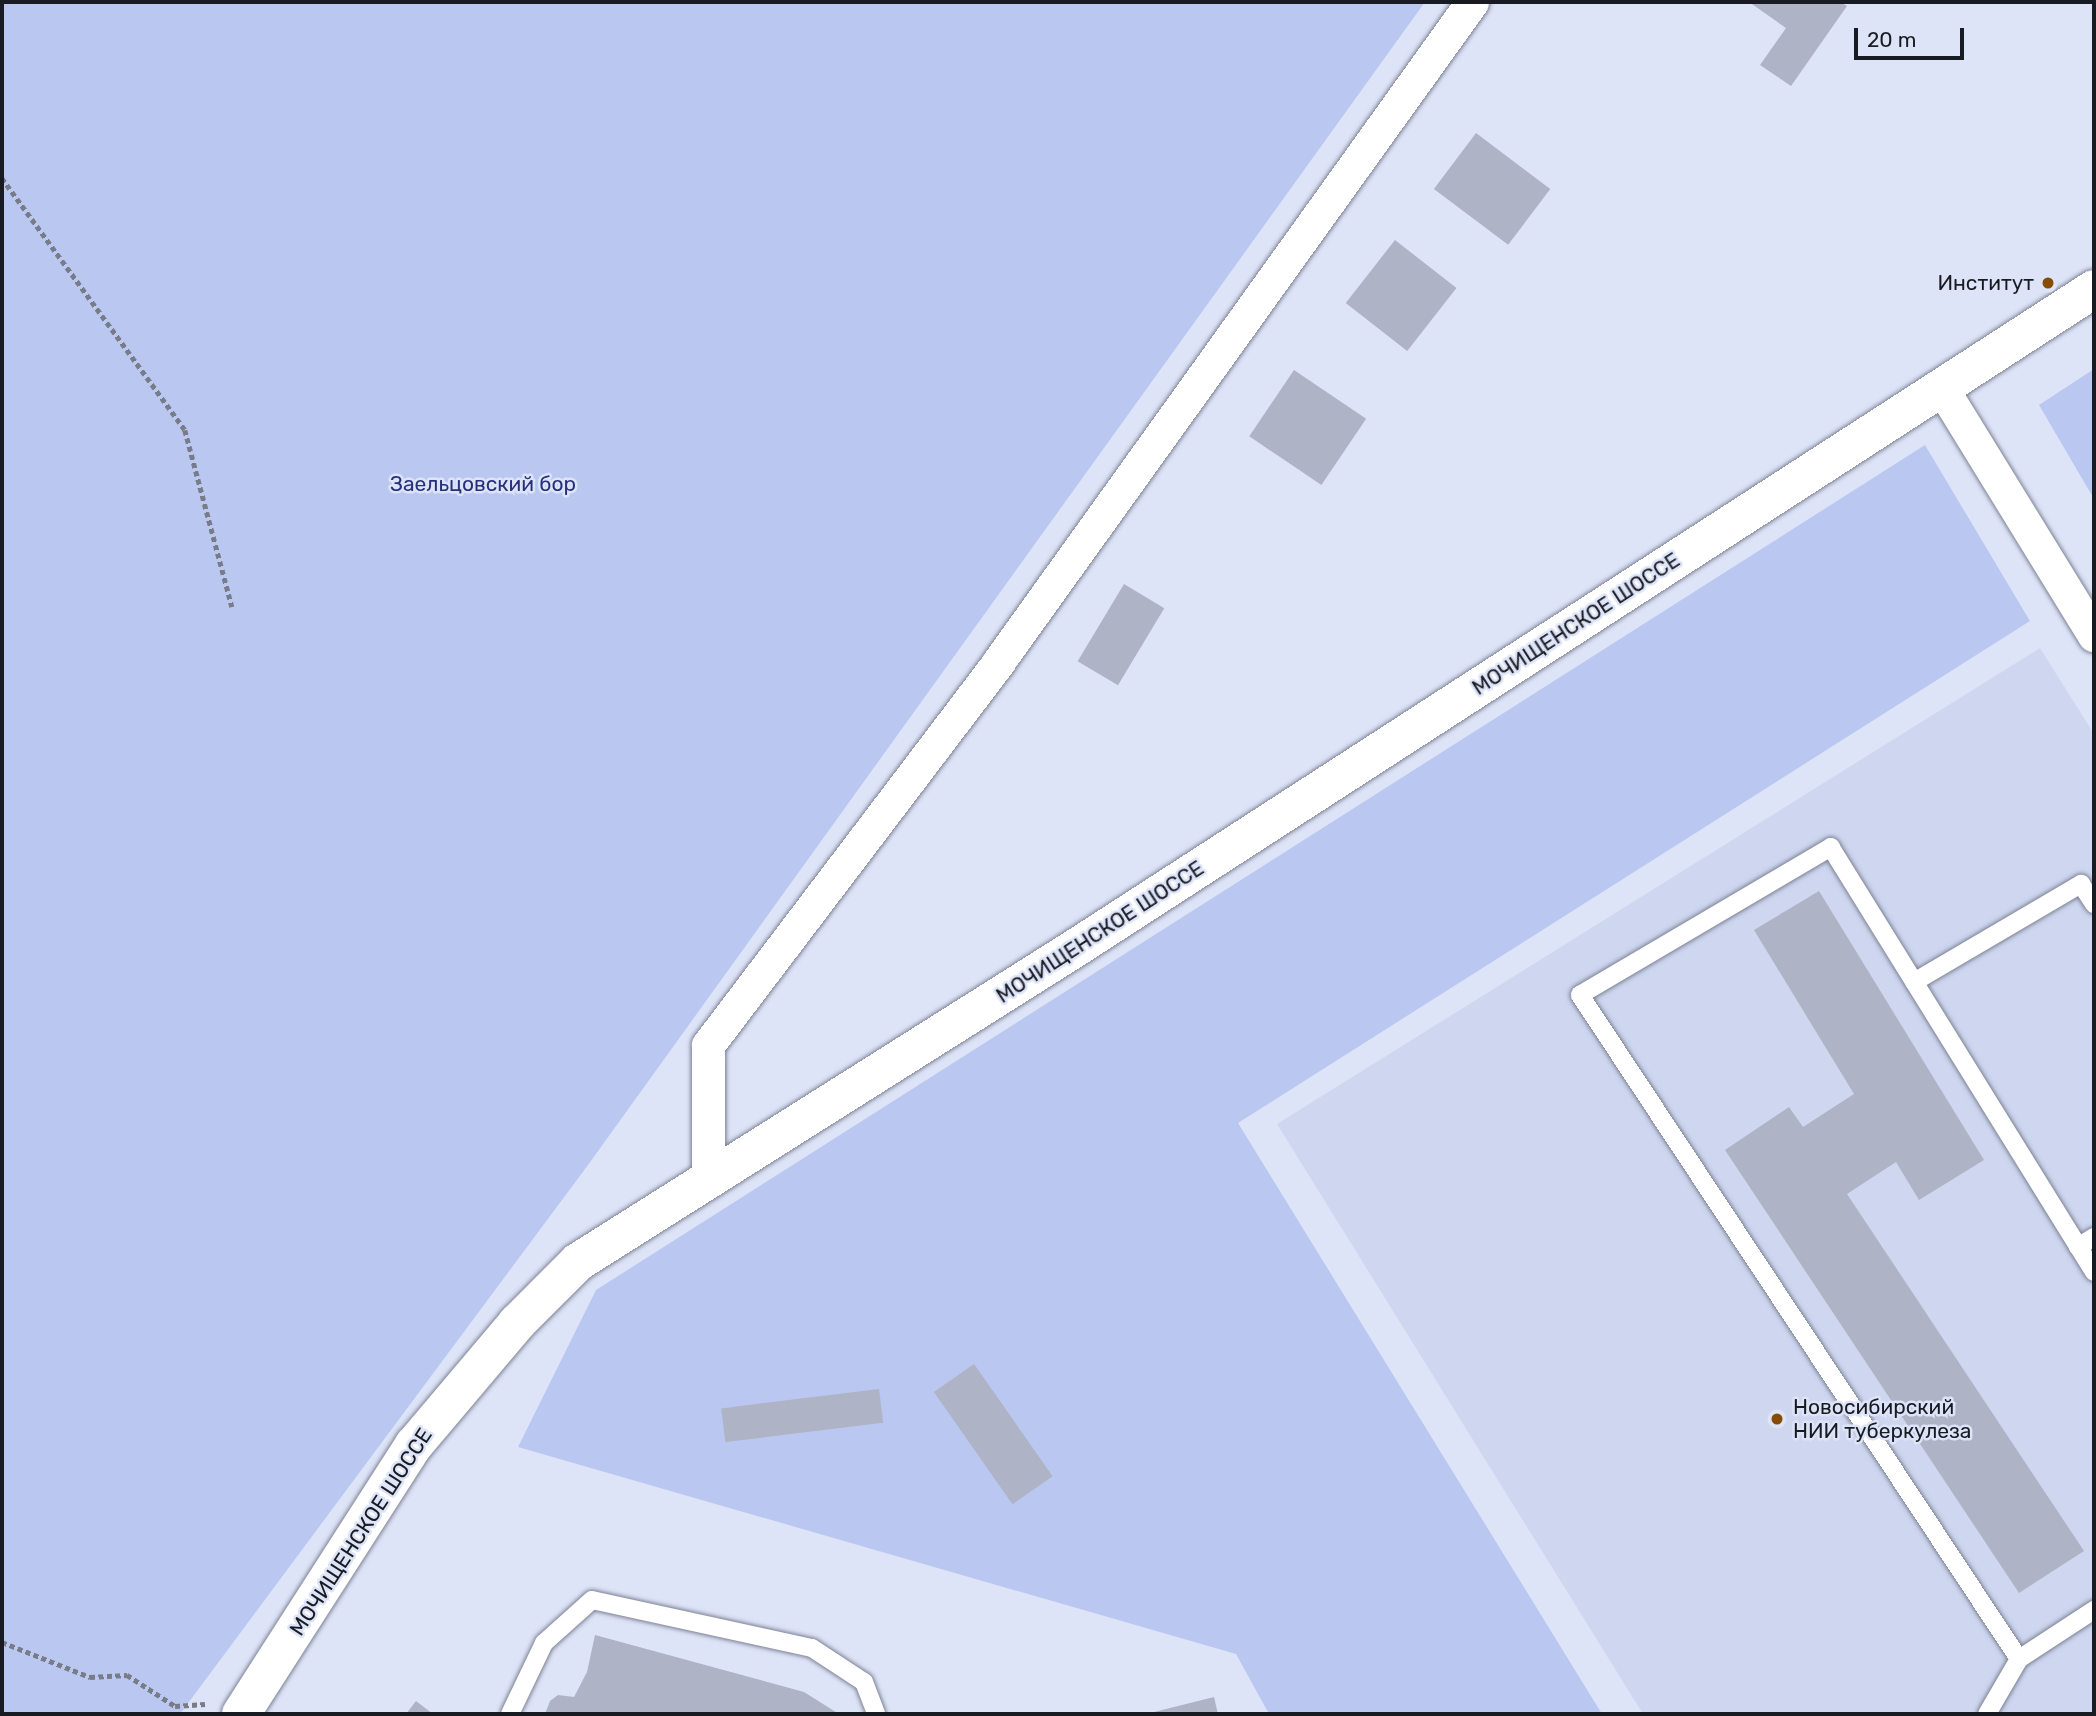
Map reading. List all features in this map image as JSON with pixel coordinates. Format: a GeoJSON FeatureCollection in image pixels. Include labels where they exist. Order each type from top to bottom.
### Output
{"type":"FeatureCollection","features":[{"type":"Feature","properties":{"kind":"street"},"geometry":{"type":"LineString","coordinates":[[708,1180],[708,1045],[999,661],[1472,2]]}},
{"type":"Feature","properties":{"kind":"street","name":"МОЧИЩЕНСКОЕ ШОССЕ"},"geometry":{"type":"LineString","coordinates":[[246,1708],[414,1445],[517,1323],[578,1262],[1943,390],[2094,289]]}},
{"type":"Feature","properties":{"kind":"street"},"geometry":{"type":"LineString","coordinates":[[1943,390],[2094,635]]}},
{"type":"Feature","properties":{"kind":"lane"},"geometry":{"type":"LineString","coordinates":[[2019,1659],[1580,995],[1832,847],[2094,1272]]}},
{"type":"Feature","properties":{"kind":"lane"},"geometry":{"type":"LineString","coordinates":[[1914,982],[2081,884],[2094,904]]}},
{"type":"Feature","properties":{"kind":"lane"},"geometry":{"type":"LineString","coordinates":[[2078,1247],[2094,1237]]}},
{"type":"Feature","properties":{"kind":"lane"},"geometry":{"type":"LineString","coordinates":[[510,1714],[544,1643],[592,1600],[812,1648],[864,1682],[876,1714]]}},
{"type":"Feature","properties":{"kind":"lane"},"geometry":{"type":"LineString","coordinates":[[1987,1714],[2019,1659],[2092,1616]]}},
{"type":"Feature","properties":{"kind":"path"},"geometry":{"type":"LineString","coordinates":[[2,178],[185,430],[232,607]]}},
{"type":"Feature","properties":{"kind":"path"},"geometry":{"type":"LineString","coordinates":[[2,1642],[90,1677],[127,1675],[175,1706],[246,1708]]}},
{"type":"Feature","properties":{"kind":"shaded area","name":"Новосибирский НИИ туберкулеза"},"geometry":{"type":"Polygon","coordinates":[[[2040,648],[2094,734],[2094,1714],[1643,1714],[1277,1124],[2040,648]]]}},
{"type":"Feature","properties":{"kind":"green space","name":"Заельцовский бор"},"geometry":{"type":"Polygon","coordinates":[[[2,2],[1425,2],[588,1165],[180,1714],[2,1714],[2,2]]]}},
{"type":"Feature","properties":{"kind":"green space"},"geometry":{"type":"Polygon","coordinates":[[[2094,369],[2094,499],[2039,405],[2094,369]]]}},
{"type":"Feature","properties":{"kind":"green space"},"geometry":{"type":"Polygon","coordinates":[[[1925,445],[2030,621],[1238,1123],[1602,1714],[1269,1714],[1236,1654],[518,1447],[596,1290],[1925,445]]]}},
{"type":"Feature","properties":{"kind":"building"},"geometry":{"type":"Polygon","coordinates":[[[1749,2],[1840,2],[1847,6],[1791,86],[1760,65],[1786,28],[1749,2]]]}},
{"type":"Feature","properties":{"kind":"building"},"geometry":{"type":"Polygon","coordinates":[[[1476,133],[1550,189],[1508,245],[1434,189],[1476,133]]]}},
{"type":"Feature","properties":{"kind":"building"},"geometry":{"type":"Polygon","coordinates":[[[1395,240],[1456,288],[1407,351],[1346,303],[1395,240]]]}},
{"type":"Feature","properties":{"kind":"building"},"geometry":{"type":"Polygon","coordinates":[[[1294,370],[1366,419],[1321,485],[1249,436],[1294,370]]]}},
{"type":"Feature","properties":{"kind":"building"},"geometry":{"type":"Polygon","coordinates":[[[1124,584],[1164,608],[1118,685],[1078,661],[1124,584]]]}},
{"type":"Feature","properties":{"kind":"building"},"geometry":{"type":"Polygon","coordinates":[[[1819,891],[1984,1160],[1919,1200],[1896,1162],[1847,1194],[2084,1551],[2019,1593],[1725,1150],[1789,1107],[1803,1127],[1854,1094],[1754,930],[1819,891]]]}},
{"type":"Feature","properties":{"kind":"building"},"geometry":{"type":"Polygon","coordinates":[[[974,1364],[1053,1476],[1012,1504],[934,1392],[974,1364]]]}},
{"type":"Feature","properties":{"kind":"building"},"geometry":{"type":"Polygon","coordinates":[[[879,1389],[883,1423],[725,1442],[721,1408],[879,1389]]]}},
{"type":"Feature","properties":{"kind":"building"},"geometry":{"type":"Polygon","coordinates":[[[595,1635],[804,1692],[839,1714],[545,1714],[550,1701],[558,1695],[574,1697],[587,1672],[595,1635]]]}},
{"type":"Feature","properties":{"kind":"building"},"geometry":{"type":"Polygon","coordinates":[[[1214,1697],[1218,1714],[1150,1714],[1150,1713],[1214,1697]]]}},
{"type":"Feature","properties":{"kind":"building"},"geometry":{"type":"Polygon","coordinates":[[[416,1701],[433,1714],[406,1714],[416,1701]]]}},
{"type":"Feature","properties":{"kind":"place","name":"Институт"},"geometry":{"type":"Point","coordinates":[2048,283]}},
{"type":"Feature","properties":{"kind":"place","name":"Новосибирский НИИ туберкулеза"},"geometry":{"type":"Point","coordinates":[1777,1419]}}]}
